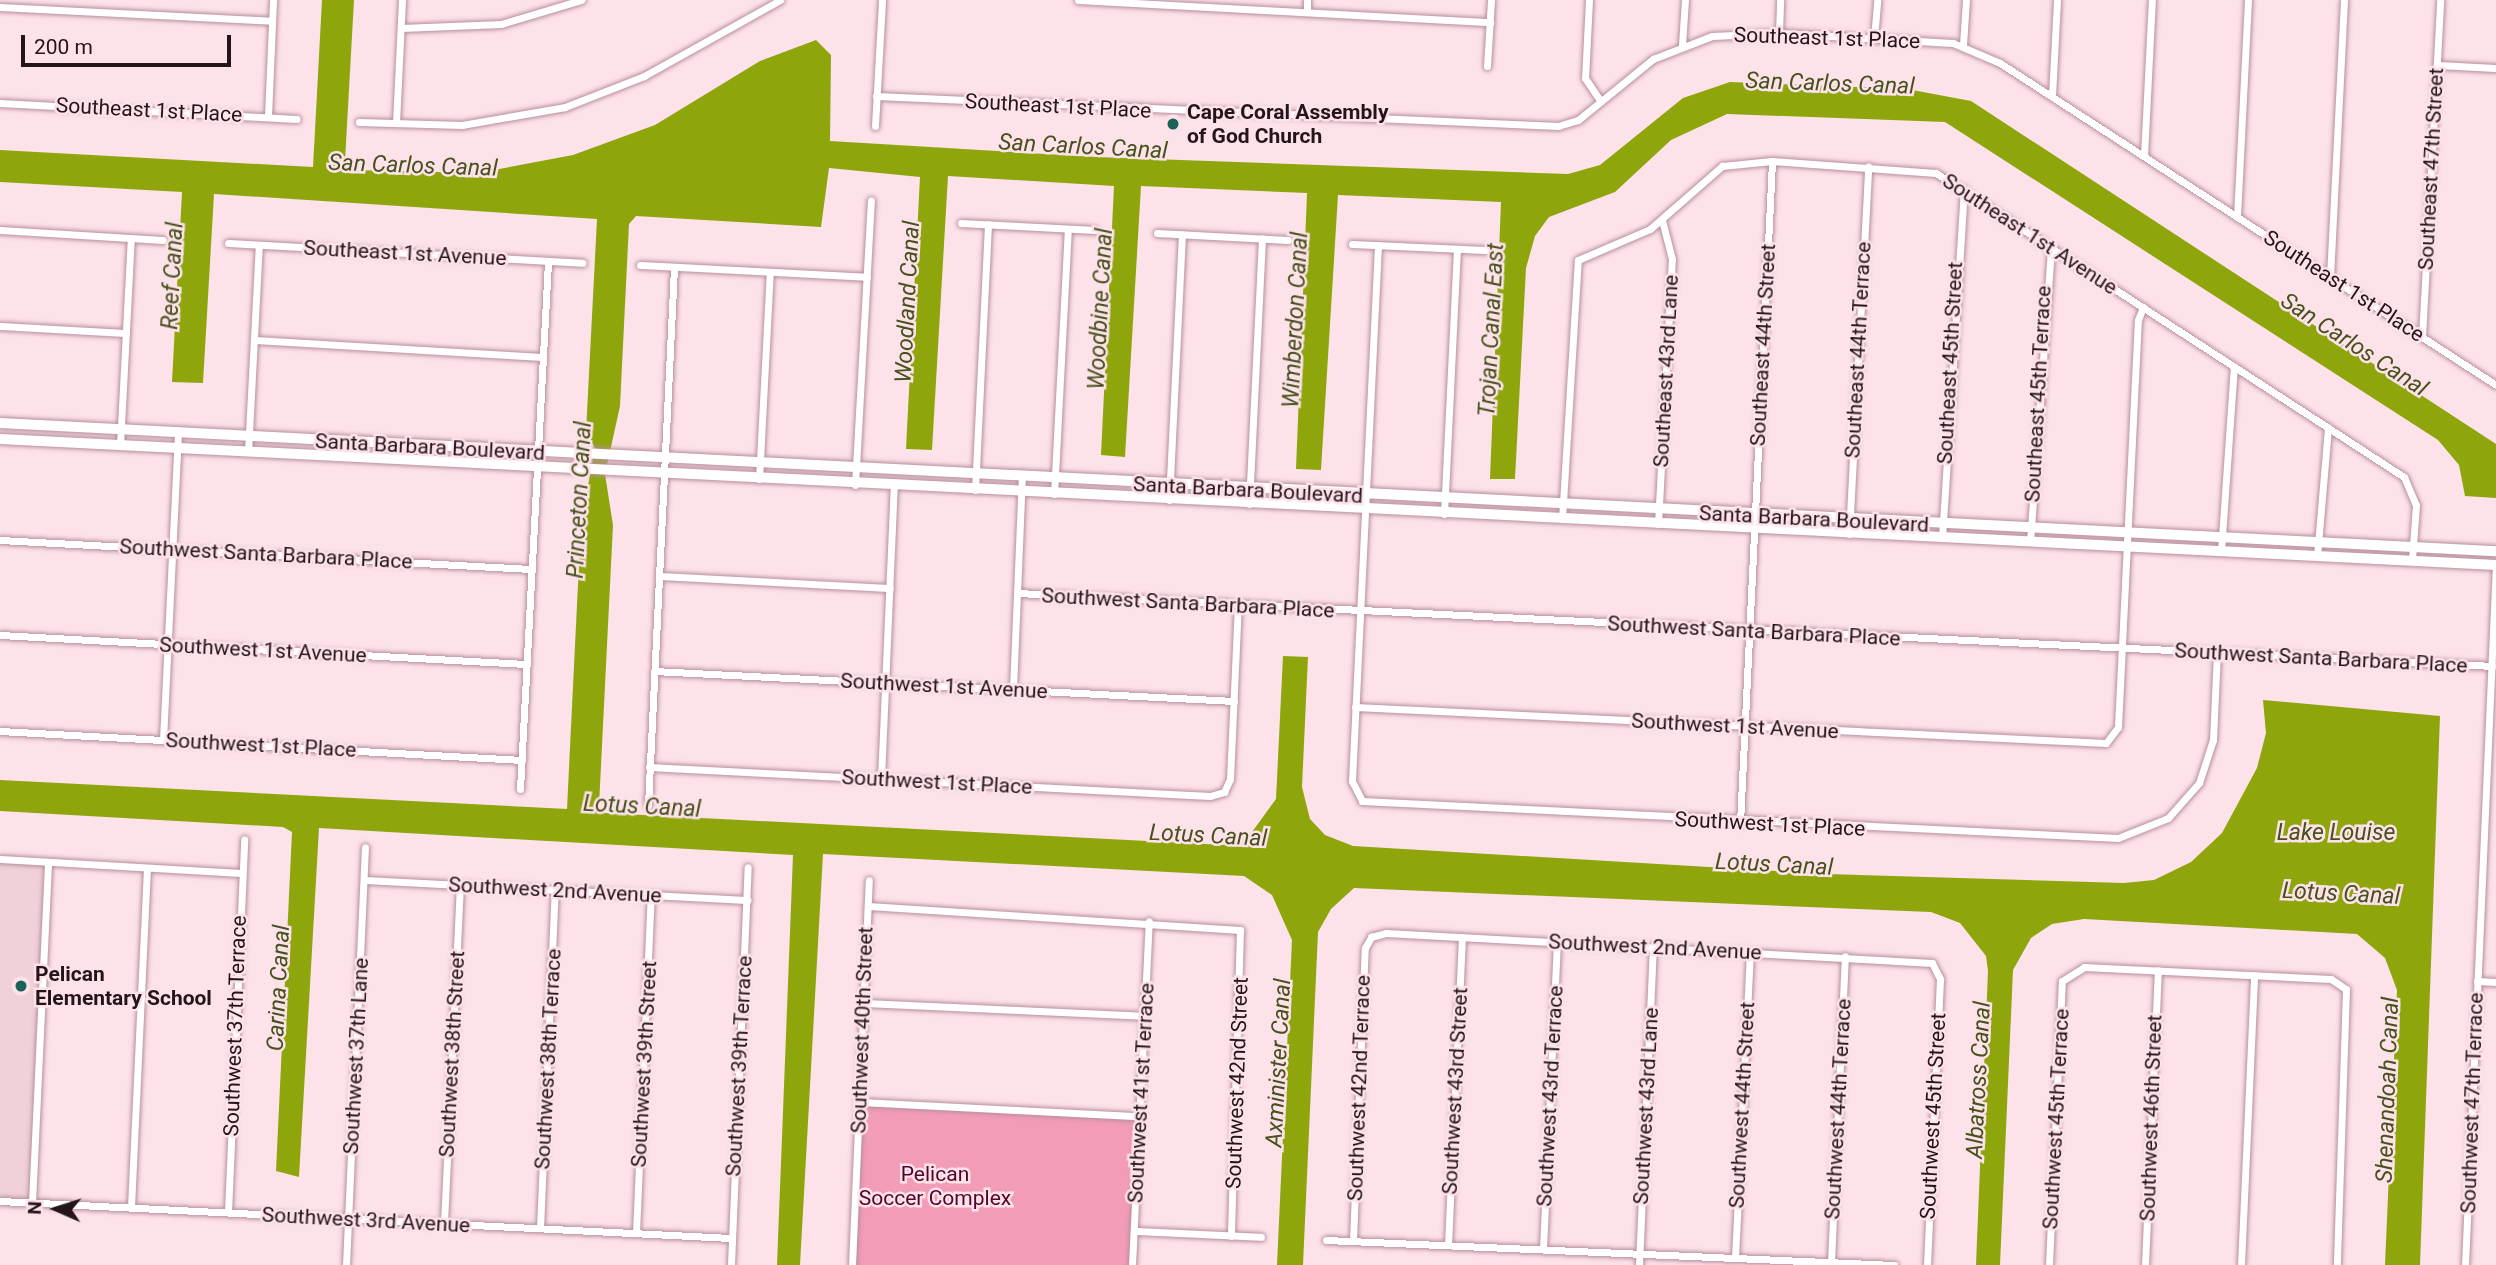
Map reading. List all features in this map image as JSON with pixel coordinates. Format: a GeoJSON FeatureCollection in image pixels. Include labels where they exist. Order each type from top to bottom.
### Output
{"type":"FeatureCollection","features":[{"type":"Feature","properties":{"kind":"main road","name":"Santa Barbara Boulevard"},"geometry":{"type":"LineString","coordinates":[[0,423],[537,453],[664,474],[760,480],[2496,565]]}},
{"type":"Feature","properties":{"kind":"main road","name":"Santa Barbara Boulevard"},"geometry":{"type":"LineString","coordinates":[[0,439],[537,467],[589,462]]}},
{"type":"Feature","properties":{"kind":"main road"},"geometry":{"type":"LineString","coordinates":[[383,459],[384,443]]}},
{"type":"Feature","properties":{"kind":"main road","name":"Santa Barbara Boulevard"},"geometry":{"type":"LineString","coordinates":[[612,464],[665,459],[1562,507],[2496,551]]}},
{"type":"Feature","properties":{"kind":"street"},"geometry":{"type":"LineString","coordinates":[[268,116],[273,0]]}},
{"type":"Feature","properties":{"kind":"street"},"geometry":{"type":"LineString","coordinates":[[396,123],[402,0]]}},
{"type":"Feature","properties":{"kind":"street"},"geometry":{"type":"LineString","coordinates":[[401,28],[501,24],[581,0]]}},
{"type":"Feature","properties":{"kind":"street"},"geometry":{"type":"LineString","coordinates":[[359,121],[473,124],[565,107],[645,76],[780,0]]}},
{"type":"Feature","properties":{"kind":"street"},"geometry":{"type":"LineString","coordinates":[[875,126],[881,0]]}},
{"type":"Feature","properties":{"kind":"street"},"geometry":{"type":"LineString","coordinates":[[1078,0],[1490,22]]}},
{"type":"Feature","properties":{"kind":"street"},"geometry":{"type":"LineString","coordinates":[[1307,0],[1307,12]]}},
{"type":"Feature","properties":{"kind":"street"},"geometry":{"type":"LineString","coordinates":[[1487,66],[1491,0]]}},
{"type":"Feature","properties":{"kind":"street"},"geometry":{"type":"LineString","coordinates":[[1588,0],[1585,78],[1600,99]]}},
{"type":"Feature","properties":{"kind":"street"},"geometry":{"type":"LineString","coordinates":[[1682,45],[1685,0]]}},
{"type":"Feature","properties":{"kind":"street"},"geometry":{"type":"LineString","coordinates":[[1779,33],[1780,0]]}},
{"type":"Feature","properties":{"kind":"street"},"geometry":{"type":"LineString","coordinates":[[1874,38],[1877,0]]}},
{"type":"Feature","properties":{"kind":"street"},"geometry":{"type":"LineString","coordinates":[[1963,45],[1966,0]]}},
{"type":"Feature","properties":{"kind":"street"},"geometry":{"type":"LineString","coordinates":[[2052,96],[2057,0]]}},
{"type":"Feature","properties":{"kind":"street"},"geometry":{"type":"LineString","coordinates":[[2144,156],[2152,0]]}},
{"type":"Feature","properties":{"kind":"street"},"geometry":{"type":"LineString","coordinates":[[2237,216],[2248,0]]}},
{"type":"Feature","properties":{"kind":"street"},"geometry":{"type":"LineString","coordinates":[[2329,277],[2344,0]]}},
{"type":"Feature","properties":{"kind":"street","name":"Southeast 47th Street"},"geometry":{"type":"LineString","coordinates":[[2422,337],[2440,0]]}},
{"type":"Feature","properties":{"kind":"street"},"geometry":{"type":"LineString","coordinates":[[0,7],[272,21]]}},
{"type":"Feature","properties":{"kind":"street","name":"Southeast 1st Place"},"geometry":{"type":"LineString","coordinates":[[876,96],[1558,127],[1578,120],[1600,99],[1682,45],[1779,33],[1963,45],[2052,96],[2496,385]]}},
{"type":"Feature","properties":{"kind":"street"},"geometry":{"type":"LineString","coordinates":[[2437,65],[2496,68]]}},
{"type":"Feature","properties":{"kind":"street","name":"Southeast 1st Place"},"geometry":{"type":"LineString","coordinates":[[0,103],[297,119]]}},
{"type":"Feature","properties":{"kind":"street","name":"Southeast 1st Avenue"},"geometry":{"type":"LineString","coordinates":[[1562,507],[1578,260],[1662,220],[1714,170],[1737,161],[1772,160],[1928,170],[1964,190],[2329,427],[2414,489],[2413,547]]}},
{"type":"Feature","properties":{"kind":"street","name":"Southeast 44th Street"},"geometry":{"type":"LineString","coordinates":[[1754,529],[1772,160]]}},
{"type":"Feature","properties":{"kind":"street","name":"Southeast 44th Terrace"},"geometry":{"type":"LineString","coordinates":[[1849,534],[1868,166]]}},
{"type":"Feature","properties":{"kind":"street","name":"Southeast 45th Street"},"geometry":{"type":"LineString","coordinates":[[1942,538],[1964,190]]}},
{"type":"Feature","properties":{"kind":"street"},"geometry":{"type":"LineString","coordinates":[[855,485],[871,200]]}},
{"type":"Feature","properties":{"kind":"street","name":"Southeast 43rd Lane"},"geometry":{"type":"LineString","coordinates":[[1658,524],[1672,259],[1662,220]]}},
{"type":"Feature","properties":{"kind":"street"},"geometry":{"type":"LineString","coordinates":[[961,223],[1095,230]]}},
{"type":"Feature","properties":{"kind":"street"},"geometry":{"type":"LineString","coordinates":[[975,491],[988,224]]}},
{"type":"Feature","properties":{"kind":"street"},"geometry":{"type":"LineString","coordinates":[[1054,495],[1068,229]]}},
{"type":"Feature","properties":{"kind":"street"},"geometry":{"type":"LineString","coordinates":[[0,230],[163,240]]}},
{"type":"Feature","properties":{"kind":"street"},"geometry":{"type":"LineString","coordinates":[[1157,233],[1289,240]]}},
{"type":"Feature","properties":{"kind":"street"},"geometry":{"type":"LineString","coordinates":[[1169,500],[1182,234]]}},
{"type":"Feature","properties":{"kind":"street"},"geometry":{"type":"LineString","coordinates":[[120,445],[131,238]]}},
{"type":"Feature","properties":{"kind":"street"},"geometry":{"type":"LineString","coordinates":[[1249,504],[1262,239]]}},
{"type":"Feature","properties":{"kind":"street","name":"Southeast 1st Avenue"},"geometry":{"type":"LineString","coordinates":[[228,243],[582,263]]}},
{"type":"Feature","properties":{"kind":"street"},"geometry":{"type":"LineString","coordinates":[[1352,244],[1485,250]]}},
{"type":"Feature","properties":{"kind":"street"},"geometry":{"type":"LineString","coordinates":[[248,452],[259,245]]}},
{"type":"Feature","properties":{"kind":"street"},"geometry":{"type":"LineString","coordinates":[[1355,707],[1378,245]]}},
{"type":"Feature","properties":{"kind":"street","name":"Southeast 45th Terrace"},"geometry":{"type":"LineString","coordinates":[[2030,542],[2051,247]]}},
{"type":"Feature","properties":{"kind":"street"},"geometry":{"type":"LineString","coordinates":[[1444,514],[1457,249]]}},
{"type":"Feature","properties":{"kind":"street"},"geometry":{"type":"LineString","coordinates":[[520,789],[548,261]]}},
{"type":"Feature","properties":{"kind":"street"},"geometry":{"type":"LineString","coordinates":[[640,265],[867,277]]}},
{"type":"Feature","properties":{"kind":"street"},"geometry":{"type":"LineString","coordinates":[[648,805],[674,268]]}},
{"type":"Feature","properties":{"kind":"street"},"geometry":{"type":"LineString","coordinates":[[760,480],[771,272]]}},
{"type":"Feature","properties":{"kind":"street"},"geometry":{"type":"LineString","coordinates":[[2122,648],[2126,547],[2143,307]]}},
{"type":"Feature","properties":{"kind":"street"},"geometry":{"type":"LineString","coordinates":[[0,326],[125,333]]}},
{"type":"Feature","properties":{"kind":"street"},"geometry":{"type":"LineString","coordinates":[[254,341],[542,357]]}},
{"type":"Feature","properties":{"kind":"street"},"geometry":{"type":"LineString","coordinates":[[2221,551],[2234,366]]}},
{"type":"Feature","properties":{"kind":"street"},"geometry":{"type":"LineString","coordinates":[[2317,556],[2329,427]]}},
{"type":"Feature","properties":{"kind":"street"},"geometry":{"type":"LineString","coordinates":[[163,740],[178,432]]}},
{"type":"Feature","properties":{"kind":"street"},"geometry":{"type":"LineString","coordinates":[[1013,689],[1022,478]]}},
{"type":"Feature","properties":{"kind":"street"},"geometry":{"type":"LineString","coordinates":[[881,779],[894,487]]}},
{"type":"Feature","properties":{"kind":"street"},"geometry":{"type":"LineString","coordinates":[[1562,507],[1562,519]]}},
{"type":"Feature","properties":{"kind":"street"},"geometry":{"type":"LineString","coordinates":[[1740,823],[1754,529]]}},
{"type":"Feature","properties":{"kind":"street","name":"Southwest Santa Barbara Place"},"geometry":{"type":"LineString","coordinates":[[0,540],[531,569]]}},
{"type":"Feature","properties":{"kind":"street"},"geometry":{"type":"LineString","coordinates":[[2412,560],[2413,547]]}},
{"type":"Feature","properties":{"kind":"street","name":"Southwest 47th Terrace"},"geometry":{"type":"LineString","coordinates":[[2465,1265],[2496,565]]}},
{"type":"Feature","properties":{"kind":"street"},"geometry":{"type":"LineString","coordinates":[[659,576],[890,588]]}},
{"type":"Feature","properties":{"kind":"street","name":"Southwest Santa Barbara Place"},"geometry":{"type":"LineString","coordinates":[[1017,593],[2492,666]]}},
{"type":"Feature","properties":{"kind":"street"},"geometry":{"type":"LineString","coordinates":[[1234,701],[1238,606]]}},
{"type":"Feature","properties":{"kind":"street","name":"Southwest 1st Avenue"},"geometry":{"type":"LineString","coordinates":[[0,635],[526,664]]}},
{"type":"Feature","properties":{"kind":"street","name":"Southwest 1st Avenue"},"geometry":{"type":"LineString","coordinates":[[1355,707],[1744,727],[2113,739],[2122,648]]}},
{"type":"Feature","properties":{"kind":"street","name":"Southwest 1st Place"},"geometry":{"type":"LineString","coordinates":[[1355,707],[1356,796],[1369,804],[2098,839],[2143,832],[2179,808],[2199,783],[2212,749],[2217,653]]}},
{"type":"Feature","properties":{"kind":"street","name":"Southwest 1st Avenue"},"geometry":{"type":"LineString","coordinates":[[654,671],[1234,701]]}},
{"type":"Feature","properties":{"kind":"street","name":"Southwest 1st Place"},"geometry":{"type":"LineString","coordinates":[[649,767],[1224,792],[1230,779],[1234,701]]}},
{"type":"Feature","properties":{"kind":"street","name":"Southwest 1st Place"},"geometry":{"type":"LineString","coordinates":[[0,731],[522,760]]}},
{"type":"Feature","properties":{"kind":"street","name":"Southwest 37th Terrace"},"geometry":{"type":"LineString","coordinates":[[228,1212],[244,839]]}},
{"type":"Feature","properties":{"kind":"street","name":"Southwest 37th Lane"},"geometry":{"type":"LineString","coordinates":[[346,1265],[365,847]]}},
{"type":"Feature","properties":{"kind":"street"},"geometry":{"type":"LineString","coordinates":[[0,859],[242,873]]}},
{"type":"Feature","properties":{"kind":"street"},"geometry":{"type":"LineString","coordinates":[[32,1203],[48,862]]}},
{"type":"Feature","properties":{"kind":"street","name":"Southwest 39th Terrace"},"geometry":{"type":"LineString","coordinates":[[731,1265],[748,867]]}},
{"type":"Feature","properties":{"kind":"street"},"geometry":{"type":"LineString","coordinates":[[131,1207],[147,868]]}},
{"type":"Feature","properties":{"kind":"street","name":"Southwest 2nd Avenue"},"geometry":{"type":"LineString","coordinates":[[364,880],[747,900]]}},
{"type":"Feature","properties":{"kind":"street","name":"Southwest 40th Street"},"geometry":{"type":"LineString","coordinates":[[852,1265],[869,880]]}},
{"type":"Feature","properties":{"kind":"street","name":"Southwest 38th Street"},"geometry":{"type":"LineString","coordinates":[[444,1223],[460,885]]}},
{"type":"Feature","properties":{"kind":"street","name":"Southwest 38th Terrace"},"geometry":{"type":"LineString","coordinates":[[540,1228],[555,890]]}},
{"type":"Feature","properties":{"kind":"street","name":"Southwest 39th Street"},"geometry":{"type":"LineString","coordinates":[[636,1233],[651,895]]}},
{"type":"Feature","properties":{"kind":"street"},"geometry":{"type":"LineString","coordinates":[[868,906],[1149,921]]}},
{"type":"Feature","properties":{"kind":"street","name":"Southwest 42nd Street"},"geometry":{"type":"LineString","coordinates":[[1149,921],[1240,930],[1231,1236]]}},
{"type":"Feature","properties":{"kind":"street","name":"Southwest 41st Terrace"},"geometry":{"type":"LineString","coordinates":[[1132,1265],[1149,921]]}},
{"type":"Feature","properties":{"kind":"street","name":"Southwest 2nd Avenue"},"geometry":{"type":"LineString","coordinates":[[1371,937],[1462,937],[1925,960],[1937,968]]}},
{"type":"Feature","properties":{"kind":"street","name":"Southwest 42nd Terrace"},"geometry":{"type":"LineString","coordinates":[[1353,1241],[1365,948],[1371,937]]}},
{"type":"Feature","properties":{"kind":"street","name":"Southwest 43rd Street"},"geometry":{"type":"LineString","coordinates":[[1448,1245],[1462,937]]}},
{"type":"Feature","properties":{"kind":"street","name":"Southwest 43rd Terrace"},"geometry":{"type":"LineString","coordinates":[[1543,1249],[1557,942]]}},
{"type":"Feature","properties":{"kind":"street","name":"Southwest 43rd Lane"},"geometry":{"type":"LineString","coordinates":[[1639,1265],[1653,946]]}},
{"type":"Feature","properties":{"kind":"street","name":"Southwest 44th Street"},"geometry":{"type":"LineString","coordinates":[[1735,1258],[1750,951]]}},
{"type":"Feature","properties":{"kind":"street","name":"Southwest 44th Terrace"},"geometry":{"type":"LineString","coordinates":[[1831,1262],[1845,956]]}},
{"type":"Feature","properties":{"kind":"street","name":"Southwest 45th Terrace"},"geometry":{"type":"LineString","coordinates":[[2049,1265],[2066,974],[2084,967],[2158,970]]}},
{"type":"Feature","properties":{"kind":"street","name":"Southwest 45th Street"},"geometry":{"type":"LineString","coordinates":[[1927,1265],[1937,968]]}},
{"type":"Feature","properties":{"kind":"street"},"geometry":{"type":"LineString","coordinates":[[2158,970],[2331,979],[2346,989],[2337,1265]]}},
{"type":"Feature","properties":{"kind":"street","name":"Southwest 46th Street"},"geometry":{"type":"LineString","coordinates":[[2145,1265],[2158,970]]}},
{"type":"Feature","properties":{"kind":"street"},"geometry":{"type":"LineString","coordinates":[[2241,1265],[2254,975]]}},
{"type":"Feature","properties":{"kind":"street"},"geometry":{"type":"LineString","coordinates":[[2477,981],[2496,982]]}},
{"type":"Feature","properties":{"kind":"street"},"geometry":{"type":"LineString","coordinates":[[863,1003],[1145,1016]]}},
{"type":"Feature","properties":{"kind":"street"},"geometry":{"type":"LineString","coordinates":[[859,1102],[1140,1116]]}},
{"type":"Feature","properties":{"kind":"street","name":"Southwest 3rd Avenue"},"geometry":{"type":"LineString","coordinates":[[0,1201],[731,1238]]}},
{"type":"Feature","properties":{"kind":"street"},"geometry":{"type":"LineString","coordinates":[[1135,1231],[1261,1237]]}},
{"type":"Feature","properties":{"kind":"street"},"geometry":{"type":"LineString","coordinates":[[1326,1240],[1894,1265]]}},
{"type":"Feature","properties":{"kind":"shaded area","name":"Pelican Elementary School"},"geometry":{"type":"Polygon","coordinates":[[[0,860],[48,862],[32,1203],[0,1201],[0,860]]]}},
{"type":"Feature","properties":{"kind":"green space","name":"Pelican Soccer Complex"},"geometry":{"type":"Polygon","coordinates":[[[859,1102],[1140,1116],[1132,1265],[852,1265],[859,1102]]]}},
{"type":"Feature","properties":{"kind":"water"},"geometry":{"type":"Polygon","coordinates":[[[322,0],[354,0],[345,161],[353,170],[478,173],[573,155],[655,125],[760,61],[816,40],[831,55],[830,141],[1096,157],[1568,174],[1600,165],[1683,98],[1730,82],[1907,89],[1971,101],[2496,444],[2496,498],[2465,496],[2459,465],[2438,440],[1945,122],[1727,114],[1671,140],[1615,192],[1549,217],[1535,236],[1526,268],[1515,479],[1490,479],[1501,202],[1338,195],[1321,470],[1296,469],[1307,193],[1141,186],[1125,457],[1101,455],[1114,186],[948,176],[932,450],[906,449],[920,177],[829,168],[821,227],[636,216],[629,224],[620,406],[605,474],[613,525],[599,806],[605,813],[1225,845],[1252,832],[1276,799],[1283,656],[1308,657],[1302,787],[1310,819],[1325,835],[1353,846],[1827,874],[2124,883],[2154,880],[2191,862],[2222,833],[2257,768],[2266,733],[2263,700],[2440,716],[2420,1265],[2385,1265],[2397,990],[2385,958],[2357,934],[2084,919],[2052,924],[2031,938],[2013,970],[2000,1265],[1976,1265],[1988,971],[1986,956],[1960,923],[1931,912],[1354,888],[1331,909],[1318,932],[1303,1265],[1277,1265],[1292,940],[1272,895],[1244,876],[823,854],[800,1265],[777,1265],[793,855],[319,828],[299,1177],[276,1171],[292,832],[283,827],[0,811],[0,780],[567,809],[581,523],[595,448],[586,432],[597,219],[214,194],[203,383],[172,382],[182,192],[0,182],[0,150],[313,167],[322,0]]]}},
{"type":"Feature","properties":{"kind":"place","name":"Cape Coral Assembly of God Church"},"geometry":{"type":"Point","coordinates":[1173,124]}},
{"type":"Feature","properties":{"kind":"place","name":"Pelican Elementary School"},"geometry":{"type":"Point","coordinates":[21,986]}},
{"type":"Feature","properties":{"kind":"water label","name":"San Carlos Canal"},"geometry":{"type":"Point","coordinates":[1830,84]}},
{"type":"Feature","properties":{"kind":"water label","name":"San Carlos Canal"},"geometry":{"type":"Point","coordinates":[1083,147]}},
{"type":"Feature","properties":{"kind":"water label","name":"San Carlos Canal"},"geometry":{"type":"Point","coordinates":[413,166]}},
{"type":"Feature","properties":{"kind":"water label","name":"Reef Canal"},"geometry":{"type":"Point","coordinates":[173,276]}},
{"type":"Feature","properties":{"kind":"water label","name":"Woodland Canal"},"geometry":{"type":"Point","coordinates":[908,302]}},
{"type":"Feature","properties":{"kind":"water label","name":"Woodbine Canal"},"geometry":{"type":"Point","coordinates":[1101,309]}},
{"type":"Feature","properties":{"kind":"water label","name":"Wimberdon Canal"},"geometry":{"type":"Point","coordinates":[1296,320]}},
{"type":"Feature","properties":{"kind":"water label","name":"Trojan Canal East"},"geometry":{"type":"Point","coordinates":[1492,330]}},
{"type":"Feature","properties":{"kind":"water label","name":"San Carlos Canal"},"geometry":{"type":"Point","coordinates":[2354,345]}},
{"type":"Feature","properties":{"kind":"water label","name":"Princeton Canal"},"geometry":{"type":"Point","coordinates":[580,500]}},
{"type":"Feature","properties":{"kind":"water label","name":"Lotus Canal"},"geometry":{"type":"Point","coordinates":[642,807]}},
{"type":"Feature","properties":{"kind":"water label","name":"Lake Louise"},"geometry":{"type":"Point","coordinates":[2336,833]}},
{"type":"Feature","properties":{"kind":"water label","name":"Lotus Canal"},"geometry":{"type":"Point","coordinates":[1208,836]}},
{"type":"Feature","properties":{"kind":"water label","name":"Lotus Canal"},"geometry":{"type":"Point","coordinates":[1774,865]}},
{"type":"Feature","properties":{"kind":"water label","name":"Lotus Canal"},"geometry":{"type":"Point","coordinates":[2341,894]}},
{"type":"Feature","properties":{"kind":"water label","name":"Carina Canal"},"geometry":{"type":"Point","coordinates":[279,988]}},
{"type":"Feature","properties":{"kind":"water label","name":"Axminister Canal"},"geometry":{"type":"Point","coordinates":[1279,1063]}},
{"type":"Feature","properties":{"kind":"water label","name":"Albatross Canal"},"geometry":{"type":"Point","coordinates":[1979,1080]}},
{"type":"Feature","properties":{"kind":"water label","name":"Shenandoah Canal"},"geometry":{"type":"Point","coordinates":[2388,1090]}}]}
